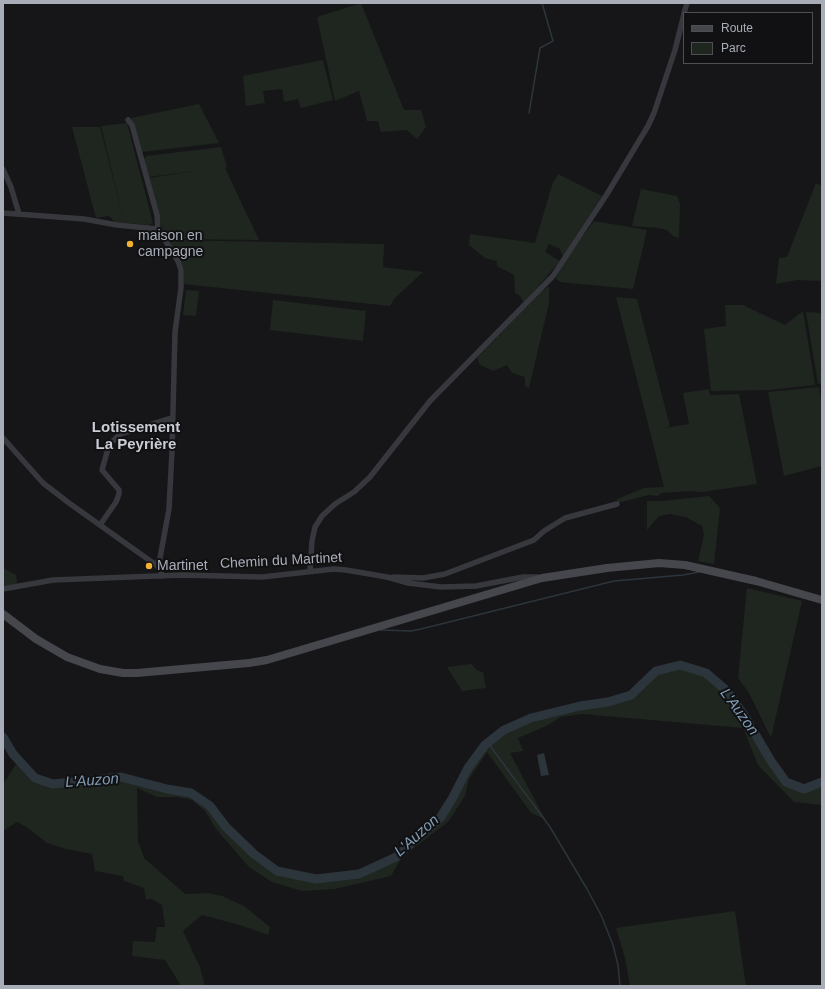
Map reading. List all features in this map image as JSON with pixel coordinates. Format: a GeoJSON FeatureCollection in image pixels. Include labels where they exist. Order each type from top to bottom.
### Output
{"type":"FeatureCollection","features":[{"type":"Feature","properties":{"kind":"main road"},"geometry":{"type":"LineString","coordinates":[[3,614],[50,648],[88,665],[123,673],[184,669],[267,660],[542,578],[566,573],[615,567],[673,564],[710,570],[822,600]]}},
{"type":"Feature","properties":{"kind":"street"},"geometry":{"type":"LineString","coordinates":[[310,571],[312,541],[315,527],[322,516],[335,504],[354,492],[370,477],[430,400],[553,276],[607,194],[648,126],[675,50],[683,18]]}},
{"type":"Feature","properties":{"kind":"street"},"geometry":{"type":"LineString","coordinates":[[128,120],[132,125],[157,215],[158,229],[178,261],[181,270],[181,288],[175,332],[169,509],[160,558],[156,565]]}},
{"type":"Feature","properties":{"kind":"street"},"geometry":{"type":"LineString","coordinates":[[3,169],[19,214]]}},
{"type":"Feature","properties":{"kind":"street"},"geometry":{"type":"LineString","coordinates":[[3,213],[84,219],[117,225],[158,229]]}},
{"type":"Feature","properties":{"kind":"street"},"geometry":{"type":"LineString","coordinates":[[100,525],[112,508],[119,494],[119,490],[102,470],[110,445],[120,434],[172,418]]}},
{"type":"Feature","properties":{"kind":"street"},"geometry":{"type":"LineString","coordinates":[[3,438],[43,482],[156,565],[161,571],[162,576]]}},
{"type":"Feature","properties":{"kind":"street"},"geometry":{"type":"LineString","coordinates":[[386,577],[423,578],[445,574],[534,540],[544,531],[565,518],[617,504]]}},
{"type":"Feature","properties":{"kind":"street","name":"Chemin du Martinet"},"geometry":{"type":"LineString","coordinates":[[3,589],[43,581],[162,576],[262,577],[310,571],[346,570],[386,577],[408,583],[441,587],[476,586],[523,577],[542,578]]}},
{"type":"Feature","properties":{"kind":"green space"},"geometry":{"type":"Polygon","coordinates":[[[361,3],[404,110],[421,110],[426,127],[417,139],[407,130],[381,132],[378,121],[367,121],[359,91],[335,101],[317,17],[361,3]]]}},
{"type":"Feature","properties":{"kind":"green space"},"geometry":{"type":"Polygon","coordinates":[[[323,60],[333,100],[301,108],[298,99],[284,102],[282,89],[263,91],[265,103],[246,106],[243,76],[323,60]]]}},
{"type":"Feature","properties":{"kind":"green space"},"geometry":{"type":"Polygon","coordinates":[[[199,104],[219,143],[142,152],[131,118],[199,104]]]}},
{"type":"Feature","properties":{"kind":"green space"},"geometry":{"type":"Polygon","coordinates":[[[127,123],[153,223],[149,225],[115,222],[109,216],[96,218],[72,127],[100,127],[123,218],[101,126],[127,123]]]}},
{"type":"Feature","properties":{"kind":"green space"},"geometry":{"type":"Polygon","coordinates":[[[221,147],[227,167],[225,168],[259,240],[165,239],[149,178],[195,171],[148,177],[144,159],[146,156],[221,147]]]}},
{"type":"Feature","properties":{"kind":"green space"},"geometry":{"type":"Polygon","coordinates":[[[558,174],[602,196],[563,257],[560,249],[549,244],[545,252],[560,261],[524,303],[520,296],[515,293],[514,275],[497,266],[497,261],[485,258],[469,245],[470,234],[535,243],[552,185],[558,174]]]}},
{"type":"Feature","properties":{"kind":"green space"},"geometry":{"type":"Polygon","coordinates":[[[816,183],[822,186],[822,281],[797,280],[776,284],[779,258],[787,257],[816,183]]]}},
{"type":"Feature","properties":{"kind":"green space"},"geometry":{"type":"Polygon","coordinates":[[[641,189],[677,196],[680,204],[679,238],[673,236],[667,230],[632,226],[641,189]]]}},
{"type":"Feature","properties":{"kind":"green space"},"geometry":{"type":"Polygon","coordinates":[[[594,221],[647,230],[633,289],[560,282],[556,279],[574,248],[594,221]]]}},
{"type":"Feature","properties":{"kind":"green space"},"geometry":{"type":"Polygon","coordinates":[[[166,240],[384,244],[383,267],[423,272],[394,299],[390,306],[184,284],[184,271],[180,258],[166,240]]]}},
{"type":"Feature","properties":{"kind":"green space"},"geometry":{"type":"Polygon","coordinates":[[[549,286],[549,303],[529,388],[525,386],[525,377],[512,373],[507,365],[493,371],[480,365],[477,358],[539,294],[549,286]]]}},
{"type":"Feature","properties":{"kind":"green space"},"geometry":{"type":"Polygon","coordinates":[[[186,290],[199,291],[196,316],[183,315],[186,290]]]}},
{"type":"Feature","properties":{"kind":"green space"},"geometry":{"type":"Polygon","coordinates":[[[616,297],[637,299],[670,426],[664,428],[689,424],[683,393],[709,389],[710,395],[739,394],[757,484],[702,492],[691,491],[661,493],[658,496],[649,495],[617,503],[617,499],[644,488],[664,487],[616,297]]]}},
{"type":"Feature","properties":{"kind":"green space"},"geometry":{"type":"Polygon","coordinates":[[[273,300],[366,311],[363,341],[270,330],[273,300]]]}},
{"type":"Feature","properties":{"kind":"green space"},"geometry":{"type":"Polygon","coordinates":[[[725,305],[743,305],[785,325],[803,311],[815,385],[768,390],[711,391],[704,329],[726,326],[725,305]]]}},
{"type":"Feature","properties":{"kind":"green space"},"geometry":{"type":"Polygon","coordinates":[[[806,312],[822,313],[822,383],[818,384],[806,312]]]}},
{"type":"Feature","properties":{"kind":"green space"},"geometry":{"type":"Polygon","coordinates":[[[819,387],[822,409],[822,466],[784,476],[768,392],[819,387]]]}},
{"type":"Feature","properties":{"kind":"green space"},"geometry":{"type":"Polygon","coordinates":[[[709,496],[720,508],[714,564],[698,561],[704,535],[702,526],[686,517],[670,514],[659,516],[647,530],[647,501],[662,501],[709,496]]]}},
{"type":"Feature","properties":{"kind":"green space"},"geometry":{"type":"Polygon","coordinates":[[[3,568],[16,575],[17,584],[3,587],[3,568]]]}},
{"type":"Feature","properties":{"kind":"green space"},"geometry":{"type":"Polygon","coordinates":[[[747,588],[802,601],[771,738],[749,693],[738,678],[747,588]]]}},
{"type":"Feature","properties":{"kind":"green space"},"geometry":{"type":"Polygon","coordinates":[[[471,664],[478,671],[483,672],[486,688],[462,691],[447,667],[471,664]]]}},
{"type":"Feature","properties":{"kind":"green space"},"geometry":{"type":"Polygon","coordinates":[[[680,668],[705,675],[726,692],[744,716],[771,763],[786,783],[804,790],[822,784],[822,805],[794,802],[758,765],[743,728],[582,714],[561,717],[546,726],[518,738],[523,751],[510,753],[545,819],[531,813],[487,752],[469,779],[465,796],[448,822],[402,857],[391,876],[335,889],[302,891],[272,882],[249,867],[216,829],[205,811],[192,800],[177,797],[157,797],[137,788],[138,841],[144,858],[185,894],[208,893],[222,896],[244,906],[270,927],[268,935],[240,925],[202,915],[183,931],[200,967],[205,986],[181,986],[165,960],[132,956],[133,941],[155,942],[157,927],[165,927],[162,905],[152,899],[146,899],[144,888],[124,881],[123,876],[95,871],[92,854],[66,849],[47,843],[28,828],[17,822],[3,831],[3,784],[16,764],[34,781],[53,786],[121,779],[166,791],[191,795],[208,807],[225,829],[277,873],[316,882],[359,876],[397,858],[441,819],[469,769],[486,746],[506,732],[532,720],[581,708],[609,704],[631,697],[657,674],[680,668]]]}},
{"type":"Feature","properties":{"kind":"green space"},"geometry":{"type":"Polygon","coordinates":[[[735,911],[746,986],[630,986],[625,958],[616,928],[735,911]]]}},
{"type":"Feature","properties":{"kind":"shaded area"},"geometry":{"type":"Polygon","coordinates":[[[544,753],[549,775],[541,776],[537,755],[544,753]]]}},
{"type":"Feature","properties":{"kind":"waterway"},"geometry":{"type":"LineString","coordinates":[[529,113],[540,48],[553,41],[542,3]]}},
{"type":"Feature","properties":{"kind":"waterway"},"geometry":{"type":"LineString","coordinates":[[380,630],[411,631],[614,581],[683,575],[699,572]]}},
{"type":"Feature","properties":{"kind":"waterway","name":"L'Auzon"},"geometry":{"type":"LineString","coordinates":[[3,737],[13,754],[35,778],[53,784],[121,777],[167,789],[191,793],[210,806],[226,827],[254,854],[277,871],[316,879],[359,874],[396,857],[440,818],[468,768],[485,745],[504,730],[531,718],[580,706],[608,702],[631,695],[656,671],[680,665],[706,673],[727,691],[744,715],[771,761],[786,782],[804,789],[822,782]]}},
{"type":"Feature","properties":{"kind":"waterway"},"geometry":{"type":"LineString","coordinates":[[488,743],[550,827],[587,889],[601,915],[613,945],[618,965],[620,986]]}},
{"type":"Feature","properties":{"kind":"place","name":"maison en campagne"},"geometry":{"type":"Point","coordinates":[130,244]}},
{"type":"Feature","properties":{"kind":"place","name":"Martinet"},"geometry":{"type":"Point","coordinates":[149,566]}},
{"type":"Feature","properties":{"kind":"district","name":"Lotissement La Peyrière"},"geometry":{"type":"Point","coordinates":[136,436]}}]}
